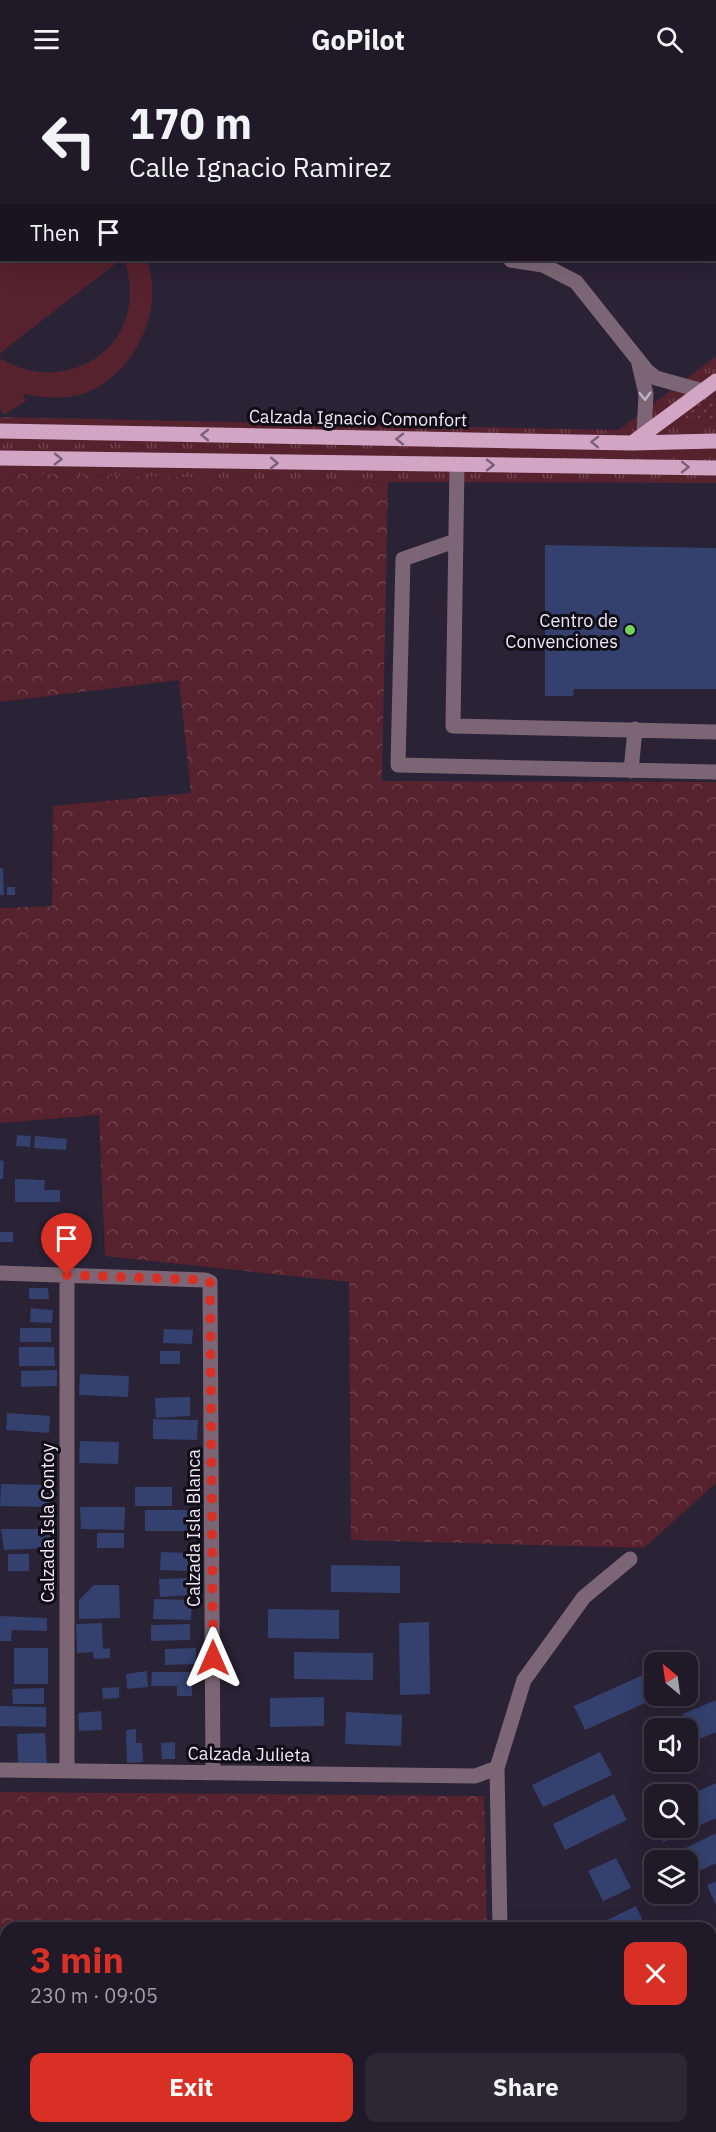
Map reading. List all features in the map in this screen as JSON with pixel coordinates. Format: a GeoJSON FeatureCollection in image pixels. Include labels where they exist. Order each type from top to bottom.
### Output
{"type":"FeatureCollection","features":[{"type":"Feature","properties":{"kind":"main road"},"geometry":{"type":"LineString","coordinates":[[638,439],[716,381]]}},
{"type":"Feature","properties":{"kind":"main road","name":"Calzada Ignacio Comonfort"},"geometry":{"type":"LineString","coordinates":[[0,431],[716,441]]}},
{"type":"Feature","properties":{"kind":"main road"},"geometry":{"type":"LineString","coordinates":[[0,458],[716,468]]}},
{"type":"Feature","properties":{"kind":"street"},"geometry":{"type":"LineString","coordinates":[[518,261],[543,265],[576,282],[636,359],[656,378],[703,391]]}},
{"type":"Feature","properties":{"kind":"street"},"geometry":{"type":"LineString","coordinates":[[636,359],[643,373],[646,394],[638,439]]}},
{"type":"Feature","properties":{"kind":"street"},"geometry":{"type":"LineString","coordinates":[[457,465],[454,541],[453,726],[716,732]]}},
{"type":"Feature","properties":{"kind":"street"},"geometry":{"type":"LineString","coordinates":[[454,541],[403,559],[398,765],[716,772]]}},
{"type":"Feature","properties":{"kind":"street"},"geometry":{"type":"LineString","coordinates":[[632,771],[635,729]]}},
{"type":"Feature","properties":{"kind":"street"},"geometry":{"type":"LineString","coordinates":[[0,1273],[67,1275]]}},
{"type":"Feature","properties":{"kind":"street","name":"Calzada Isla Blanca"},"geometry":{"type":"LineString","coordinates":[[67,1275],[210,1282],[213,1773]]}},
{"type":"Feature","properties":{"kind":"street","name":"Calzada Isla Contoy"},"geometry":{"type":"LineString","coordinates":[[66,1771],[67,1275]]}},
{"type":"Feature","properties":{"kind":"street"},"geometry":{"type":"LineString","coordinates":[[500,1922],[497,1768],[524,1680],[584,1597],[630,1559]]}},
{"type":"Feature","properties":{"kind":"street","name":"Calzada Julieta"},"geometry":{"type":"LineString","coordinates":[[0,1770],[475,1776],[497,1768]]}},
{"type":"Feature","properties":{"kind":"green space"},"geometry":{"type":"Polygon","coordinates":[[[0,261],[119,261],[0,353],[0,261]]]}},
{"type":"Feature","properties":{"kind":"green space"},"geometry":{"type":"Polygon","coordinates":[[[125,261],[147,261],[152,297],[143,335],[134,352],[122,367],[92,390],[75,396],[49,397],[23,394],[26,401],[4,415],[0,409],[0,358],[19,367],[40,372],[60,371],[80,366],[97,357],[112,344],[123,326],[129,305],[128,271],[125,261]]]}},
{"type":"Feature","properties":{"kind":"green space"},"geometry":{"type":"Polygon","coordinates":[[[716,356],[716,483],[388,482],[0,473],[0,417],[619,430],[716,356]]]}},
{"type":"Feature","properties":{"kind":"green space"},"geometry":{"type":"Polygon","coordinates":[[[716,388],[716,419],[677,418],[716,388]]]}},
{"type":"Feature","properties":{"kind":"green space"},"geometry":{"type":"Polygon","coordinates":[[[0,473],[388,482],[382,781],[716,782],[716,1483],[644,1548],[351,1540],[349,1282],[105,1256],[99,1115],[0,1123],[0,908],[52,906],[53,806],[191,793],[179,680],[0,702],[0,473]]]}},
{"type":"Feature","properties":{"kind":"green space"},"geometry":{"type":"Polygon","coordinates":[[[0,1792],[484,1796],[487,1922],[0,1922],[0,1792]]]}},
{"type":"Feature","properties":{"kind":"building"},"geometry":{"type":"Polygon","coordinates":[[[545,545],[716,548],[716,689],[574,689],[573,696],[545,696],[545,545]]]}},
{"type":"Feature","properties":{"kind":"building"},"geometry":{"type":"Polygon","coordinates":[[[0,868],[3,868],[4,895],[0,895],[0,868]]]}},
{"type":"Feature","properties":{"kind":"building"},"geometry":{"type":"Polygon","coordinates":[[[7,887],[15,887],[15,895],[7,895],[7,887]]]}},
{"type":"Feature","properties":{"kind":"building"},"geometry":{"type":"Polygon","coordinates":[[[17,1135],[31,1136],[30,1147],[16,1146],[17,1135]]]}},
{"type":"Feature","properties":{"kind":"building"},"geometry":{"type":"Polygon","coordinates":[[[35,1136],[67,1139],[66,1150],[34,1148],[35,1136]]]}},
{"type":"Feature","properties":{"kind":"building"},"geometry":{"type":"Polygon","coordinates":[[[0,1160],[4,1161],[3,1179],[0,1179],[0,1160]]]}},
{"type":"Feature","properties":{"kind":"building"},"geometry":{"type":"Polygon","coordinates":[[[15,1179],[45,1180],[44,1190],[60,1190],[60,1202],[15,1202],[15,1179]]]}},
{"type":"Feature","properties":{"kind":"building"},"geometry":{"type":"Polygon","coordinates":[[[0,1232],[13,1232],[13,1242],[0,1242],[0,1232]]]}},
{"type":"Feature","properties":{"kind":"building"},"geometry":{"type":"Polygon","coordinates":[[[29,1288],[48,1288],[49,1299],[29,1299],[29,1288]]]}},
{"type":"Feature","properties":{"kind":"building"},"geometry":{"type":"Polygon","coordinates":[[[31,1308],[53,1310],[52,1323],[30,1322],[31,1308]]]}},
{"type":"Feature","properties":{"kind":"building"},"geometry":{"type":"Polygon","coordinates":[[[20,1328],[51,1328],[51,1342],[20,1342],[20,1328]]]}},
{"type":"Feature","properties":{"kind":"building"},"geometry":{"type":"Polygon","coordinates":[[[164,1329],[193,1330],[192,1344],[163,1343],[164,1329]]]}},
{"type":"Feature","properties":{"kind":"building"},"geometry":{"type":"Polygon","coordinates":[[[19,1347],[54,1347],[55,1366],[19,1366],[19,1347]]]}},
{"type":"Feature","properties":{"kind":"building"},"geometry":{"type":"Polygon","coordinates":[[[160,1351],[180,1351],[180,1364],[160,1364],[160,1351]]]}},
{"type":"Feature","properties":{"kind":"building"},"geometry":{"type":"Polygon","coordinates":[[[57,1370],[57,1386],[21,1387],[21,1371],[57,1370]]]}},
{"type":"Feature","properties":{"kind":"building"},"geometry":{"type":"Polygon","coordinates":[[[80,1374],[129,1376],[128,1397],[79,1395],[80,1374]]]}},
{"type":"Feature","properties":{"kind":"building"},"geometry":{"type":"Polygon","coordinates":[[[190,1397],[190,1416],[156,1418],[155,1398],[190,1397]]]}},
{"type":"Feature","properties":{"kind":"building"},"geometry":{"type":"Polygon","coordinates":[[[7,1413],[50,1416],[49,1433],[6,1430],[7,1413]]]}},
{"type":"Feature","properties":{"kind":"building"},"geometry":{"type":"Polygon","coordinates":[[[153,1419],[198,1420],[197,1440],[153,1439],[153,1419]]]}},
{"type":"Feature","properties":{"kind":"building"},"geometry":{"type":"Polygon","coordinates":[[[80,1441],[119,1442],[118,1464],[79,1463],[80,1441]]]}},
{"type":"Feature","properties":{"kind":"building"},"geometry":{"type":"Polygon","coordinates":[[[1,1484],[50,1485],[49,1507],[0,1506],[1,1484]]]}},
{"type":"Feature","properties":{"kind":"building"},"geometry":{"type":"Polygon","coordinates":[[[135,1487],[172,1487],[172,1506],[135,1506],[135,1487]]]}},
{"type":"Feature","properties":{"kind":"building"},"geometry":{"type":"Polygon","coordinates":[[[80,1507],[125,1507],[124,1530],[81,1529],[80,1507]]]}},
{"type":"Feature","properties":{"kind":"building"},"geometry":{"type":"Polygon","coordinates":[[[145,1510],[199,1510],[199,1531],[145,1531],[145,1510]]]}},
{"type":"Feature","properties":{"kind":"building"},"geometry":{"type":"Polygon","coordinates":[[[1,1529],[50,1529],[51,1548],[4,1550],[1,1529]]]}},
{"type":"Feature","properties":{"kind":"building"},"geometry":{"type":"Polygon","coordinates":[[[97,1533],[124,1533],[124,1548],[97,1548],[97,1533]]]}},
{"type":"Feature","properties":{"kind":"building"},"geometry":{"type":"Polygon","coordinates":[[[161,1552],[191,1553],[190,1571],[160,1570],[161,1552]]]}},
{"type":"Feature","properties":{"kind":"building"},"geometry":{"type":"Polygon","coordinates":[[[8,1554],[29,1554],[29,1571],[8,1571],[8,1554]]]}},
{"type":"Feature","properties":{"kind":"building"},"geometry":{"type":"Polygon","coordinates":[[[331,1565],[400,1566],[400,1593],[331,1592],[331,1565]]]}},
{"type":"Feature","properties":{"kind":"building"},"geometry":{"type":"Polygon","coordinates":[[[190,1578],[191,1595],[160,1597],[159,1579],[190,1578]]]}},
{"type":"Feature","properties":{"kind":"building"},"geometry":{"type":"Polygon","coordinates":[[[94,1585],[119,1585],[120,1618],[79,1619],[79,1600],[94,1585]]]}},
{"type":"Feature","properties":{"kind":"building"},"geometry":{"type":"Polygon","coordinates":[[[154,1599],[192,1600],[191,1620],[153,1619],[154,1599]]]}},
{"type":"Feature","properties":{"kind":"building"},"geometry":{"type":"Polygon","coordinates":[[[268,1609],[339,1610],[339,1639],[268,1638],[268,1609]]]}},
{"type":"Feature","properties":{"kind":"building"},"geometry":{"type":"Polygon","coordinates":[[[0,1616],[47,1618],[47,1631],[12,1630],[11,1641],[0,1641],[0,1616]]]}},
{"type":"Feature","properties":{"kind":"building"},"geometry":{"type":"Polygon","coordinates":[[[429,1622],[430,1694],[400,1695],[399,1623],[429,1622]]]}},
{"type":"Feature","properties":{"kind":"building"},"geometry":{"type":"Polygon","coordinates":[[[102,1623],[103,1649],[110,1648],[110,1658],[94,1659],[93,1652],[77,1653],[76,1624],[102,1623]]]}},
{"type":"Feature","properties":{"kind":"building"},"geometry":{"type":"Polygon","coordinates":[[[190,1624],[190,1640],[151,1641],[151,1625],[190,1624]]]}},
{"type":"Feature","properties":{"kind":"building"},"geometry":{"type":"Polygon","coordinates":[[[14,1648],[48,1648],[48,1684],[14,1684],[14,1648]]]}},
{"type":"Feature","properties":{"kind":"building"},"geometry":{"type":"Polygon","coordinates":[[[196,1648],[196,1664],[165,1665],[165,1649],[196,1648]]]}},
{"type":"Feature","properties":{"kind":"building"},"geometry":{"type":"Polygon","coordinates":[[[294,1652],[373,1653],[373,1680],[294,1679],[294,1652]]]}},
{"type":"Feature","properties":{"kind":"building"},"geometry":{"type":"Polygon","coordinates":[[[147,1671],[148,1687],[127,1689],[126,1674],[147,1671]]]}},
{"type":"Feature","properties":{"kind":"building"},"geometry":{"type":"Polygon","coordinates":[[[152,1672],[192,1672],[192,1696],[177,1696],[177,1686],[151,1686],[152,1672]]]}},
{"type":"Feature","properties":{"kind":"building"},"geometry":{"type":"Polygon","coordinates":[[[644,1674],[644,1704],[585,1730],[574,1706],[644,1674]]]}},
{"type":"Feature","properties":{"kind":"building"},"geometry":{"type":"Polygon","coordinates":[[[119,1687],[119,1698],[103,1699],[102,1688],[119,1687]]]}},
{"type":"Feature","properties":{"kind":"building"},"geometry":{"type":"Polygon","coordinates":[[[44,1688],[44,1704],[13,1704],[12,1689],[44,1688]]]}},
{"type":"Feature","properties":{"kind":"building"},"geometry":{"type":"Polygon","coordinates":[[[324,1697],[324,1726],[270,1727],[270,1698],[324,1697]]]}},
{"type":"Feature","properties":{"kind":"building"},"geometry":{"type":"Polygon","coordinates":[[[716,1700],[716,1732],[698,1740],[698,1718],[685,1718],[683,1714],[716,1700]]]}},
{"type":"Feature","properties":{"kind":"building"},"geometry":{"type":"Polygon","coordinates":[[[0,1706],[46,1707],[46,1727],[0,1726],[0,1706]]]}},
{"type":"Feature","properties":{"kind":"building"},"geometry":{"type":"Polygon","coordinates":[[[101,1711],[102,1730],[79,1731],[78,1713],[101,1711]]]}},
{"type":"Feature","properties":{"kind":"building"},"geometry":{"type":"Polygon","coordinates":[[[346,1712],[402,1715],[401,1746],[345,1744],[346,1712]]]}},
{"type":"Feature","properties":{"kind":"building"},"geometry":{"type":"Polygon","coordinates":[[[136,1729],[136,1743],[142,1743],[143,1762],[127,1763],[126,1730],[136,1729]]]}},
{"type":"Feature","properties":{"kind":"building"},"geometry":{"type":"Polygon","coordinates":[[[45,1733],[47,1763],[18,1765],[17,1734],[45,1733]]]}},
{"type":"Feature","properties":{"kind":"building"},"geometry":{"type":"Polygon","coordinates":[[[175,1742],[175,1759],[162,1759],[161,1743],[175,1742]]]}},
{"type":"Feature","properties":{"kind":"building"},"geometry":{"type":"Polygon","coordinates":[[[600,1752],[612,1775],[543,1807],[532,1785],[600,1752]]]}},
{"type":"Feature","properties":{"kind":"building"},"geometry":{"type":"Polygon","coordinates":[[[716,1783],[716,1818],[698,1826],[698,1791],[716,1783]]]}},
{"type":"Feature","properties":{"kind":"building"},"geometry":{"type":"Polygon","coordinates":[[[614,1794],[627,1820],[565,1850],[553,1824],[614,1794]]]}},
{"type":"Feature","properties":{"kind":"building"},"geometry":{"type":"Polygon","coordinates":[[[716,1833],[716,1863],[698,1872],[698,1850],[681,1850],[716,1833]]]}},
{"type":"Feature","properties":{"kind":"building"},"geometry":{"type":"Polygon","coordinates":[[[616,1858],[631,1888],[603,1901],[588,1871],[616,1858]]]}},
{"type":"Feature","properties":{"kind":"building"},"geometry":{"type":"Polygon","coordinates":[[[716,1881],[716,1905],[707,1885],[716,1881]]]}},
{"type":"Feature","properties":{"kind":"building"},"geometry":{"type":"Polygon","coordinates":[[[636,1906],[643,1922],[603,1922],[636,1906]]]}},
{"type":"Feature","properties":{"kind":"place","name":"Centro de Convenciones"},"geometry":{"type":"Point","coordinates":[630,630]}},
{"type":"Feature","properties":{"kind":"route"},"geometry":{"type":"LineString","coordinates":[[67,1275],[205,1280],[210,1282],[212,1287],[213,1658]]}}]}
